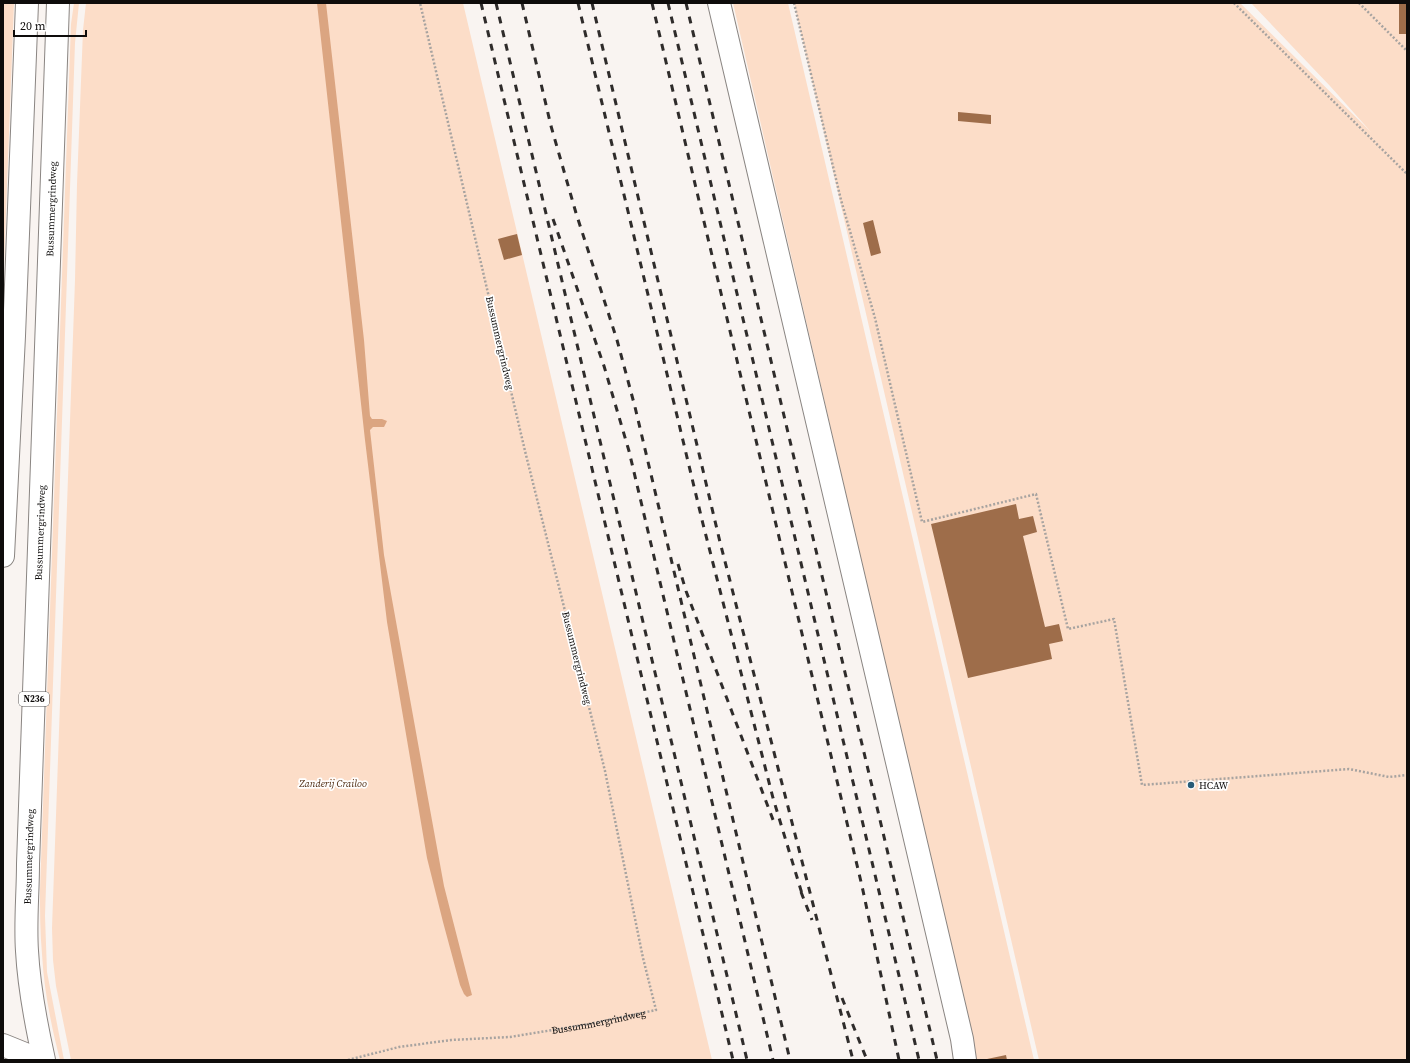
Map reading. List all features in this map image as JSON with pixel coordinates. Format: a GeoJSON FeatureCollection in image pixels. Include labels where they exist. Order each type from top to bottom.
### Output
{"type":"FeatureCollection","features":[{"type":"Feature","properties":{"kind":"main road"},"geometry":{"type":"LineString","coordinates":[[3,556],[14,336],[27,3]]}},
{"type":"Feature","properties":{"kind":"main road","name":"Bussummergrindweg"},"geometry":{"type":"LineString","coordinates":[[44,1060],[34,1017],[30,986],[27,949],[28,864],[58,3]]}},
{"type":"Feature","properties":{"kind":"main road"},"geometry":{"type":"LineString","coordinates":[[719,3],[958,1024],[965,1060]]}},
{"type":"Feature","properties":{"kind":"main road"},"geometry":{"type":"LineString","coordinates":[[3,1045],[40,1060]]}},
{"type":"Feature","properties":{"kind":"path","name":"Bussummergrindweg"},"geometry":{"type":"LineString","coordinates":[[348,1060],[399,1047],[451,1040],[510,1037],[589,1024],[656,1010],[643,958],[605,771],[525,451],[420,3]]}},
{"type":"Feature","properties":{"kind":"path"},"geometry":{"type":"LineString","coordinates":[[794,3],[841,200],[875,318],[922,522],[1036,494],[1068,629],[1114,619],[1142,786],[1349,769],[1389,777],[1407,775]]}},
{"type":"Feature","properties":{"kind":"path"},"geometry":{"type":"LineString","coordinates":[[1234,3],[1407,174]]}},
{"type":"Feature","properties":{"kind":"path"},"geometry":{"type":"LineString","coordinates":[[1359,3],[1407,51]]}},
{"type":"Feature","properties":{"kind":"green space"},"geometry":{"type":"Polygon","coordinates":[[[3,3],[14,3],[3,291],[3,3]]]}},
{"type":"Feature","properties":{"kind":"green space"},"geometry":{"type":"Polygon","coordinates":[[[74,3],[79,3],[75,43],[45,916],[47,972],[64,1060],[60,1060],[44,981],[40,890],[71,24],[74,3]]]}},
{"type":"Feature","properties":{"kind":"green space","name":"Zanderij Crailoo"},"geometry":{"type":"Polygon","coordinates":[[[86,3],[463,3],[712,1060],[71,1060],[56,986],[53,960],[52,928],[75,280],[77,184],[83,30],[86,3]]]}},
{"type":"Feature","properties":{"kind":"green space"},"geometry":{"type":"Polygon","coordinates":[[[733,3],[788,3],[1034,1060],[976,1060],[733,3]]]}},
{"type":"Feature","properties":{"kind":"green space","name":"HCAW"},"geometry":{"type":"Polygon","coordinates":[[[794,3],[1240,3],[1371,132],[1330,86],[1251,3],[1407,3],[1407,1060],[1039,1060],[794,3]]]}},
{"type":"Feature","properties":{"kind":"shaded area"},"geometry":{"type":"Polygon","coordinates":[[[317,3],[326,3],[364,340],[370,416],[372,419],[382,419],[387,421],[384,427],[373,427],[370,430],[384,555],[444,886],[472,995],[467,997],[460,985],[427,858],[387,622],[365,440],[317,3]]]}},
{"type":"Feature","properties":{"kind":"building"},"geometry":{"type":"Polygon","coordinates":[[[1399,3],[1407,3],[1407,34],[1399,34],[1399,3]]]}},
{"type":"Feature","properties":{"kind":"building"},"geometry":{"type":"Polygon","coordinates":[[[958,112],[991,115],[991,124],[958,121],[958,112]]]}},
{"type":"Feature","properties":{"kind":"building"},"geometry":{"type":"Polygon","coordinates":[[[873,220],[881,253],[871,256],[863,223],[873,220]]]}},
{"type":"Feature","properties":{"kind":"building"},"geometry":{"type":"Polygon","coordinates":[[[517,234],[522,255],[504,260],[498,239],[517,234]]]}},
{"type":"Feature","properties":{"kind":"building"},"geometry":{"type":"Polygon","coordinates":[[[1016,504],[1019,519],[1033,516],[1037,532],[1023,536],[1045,627],[1059,624],[1063,641],[1049,644],[1052,659],[968,678],[931,524],[1016,504]]]}},
{"type":"Feature","properties":{"kind":"building"},"geometry":{"type":"Polygon","coordinates":[[[1006,1055],[1007,1060],[987,1060],[987,1059],[1006,1055]]]}},
{"type":"Feature","properties":{"kind":"railway"},"geometry":{"type":"LineString","coordinates":[[481,3],[733,1060]]}},
{"type":"Feature","properties":{"kind":"railway"},"geometry":{"type":"LineString","coordinates":[[496,3],[747,1060]]}},
{"type":"Feature","properties":{"kind":"railway"},"geometry":{"type":"LineString","coordinates":[[522,3],[551,126],[576,213],[617,340],[635,407],[790,1060]]}},
{"type":"Feature","properties":{"kind":"railway"},"geometry":{"type":"LineString","coordinates":[[578,3],[703,524],[773,798],[803,897]]}},
{"type":"Feature","properties":{"kind":"railway"},"geometry":{"type":"LineString","coordinates":[[592,3],[720,542],[853,1060]]}},
{"type":"Feature","properties":{"kind":"railway"},"geometry":{"type":"LineString","coordinates":[[652,3],[862,886],[899,1060]]}},
{"type":"Feature","properties":{"kind":"railway"},"geometry":{"type":"LineString","coordinates":[[668,3],[919,1060]]}},
{"type":"Feature","properties":{"kind":"railway"},"geometry":{"type":"LineString","coordinates":[[686,3],[937,1060]]}},
{"type":"Feature","properties":{"kind":"railway"},"geometry":{"type":"LineString","coordinates":[[553,219],[604,366],[629,451],[773,1060]]}},
{"type":"Feature","properties":{"kind":"railway"},"geometry":{"type":"LineString","coordinates":[[678,564],[686,591],[775,825]]}},
{"type":"Feature","properties":{"kind":"railway"},"geometry":{"type":"LineString","coordinates":[[801,892],[812,920]]}},
{"type":"Feature","properties":{"kind":"railway"},"geometry":{"type":"LineString","coordinates":[[842,998],[867,1060]]}},
{"type":"Feature","properties":{"kind":"place","name":"HCAW"},"geometry":{"type":"Point","coordinates":[1191,785]}}]}
